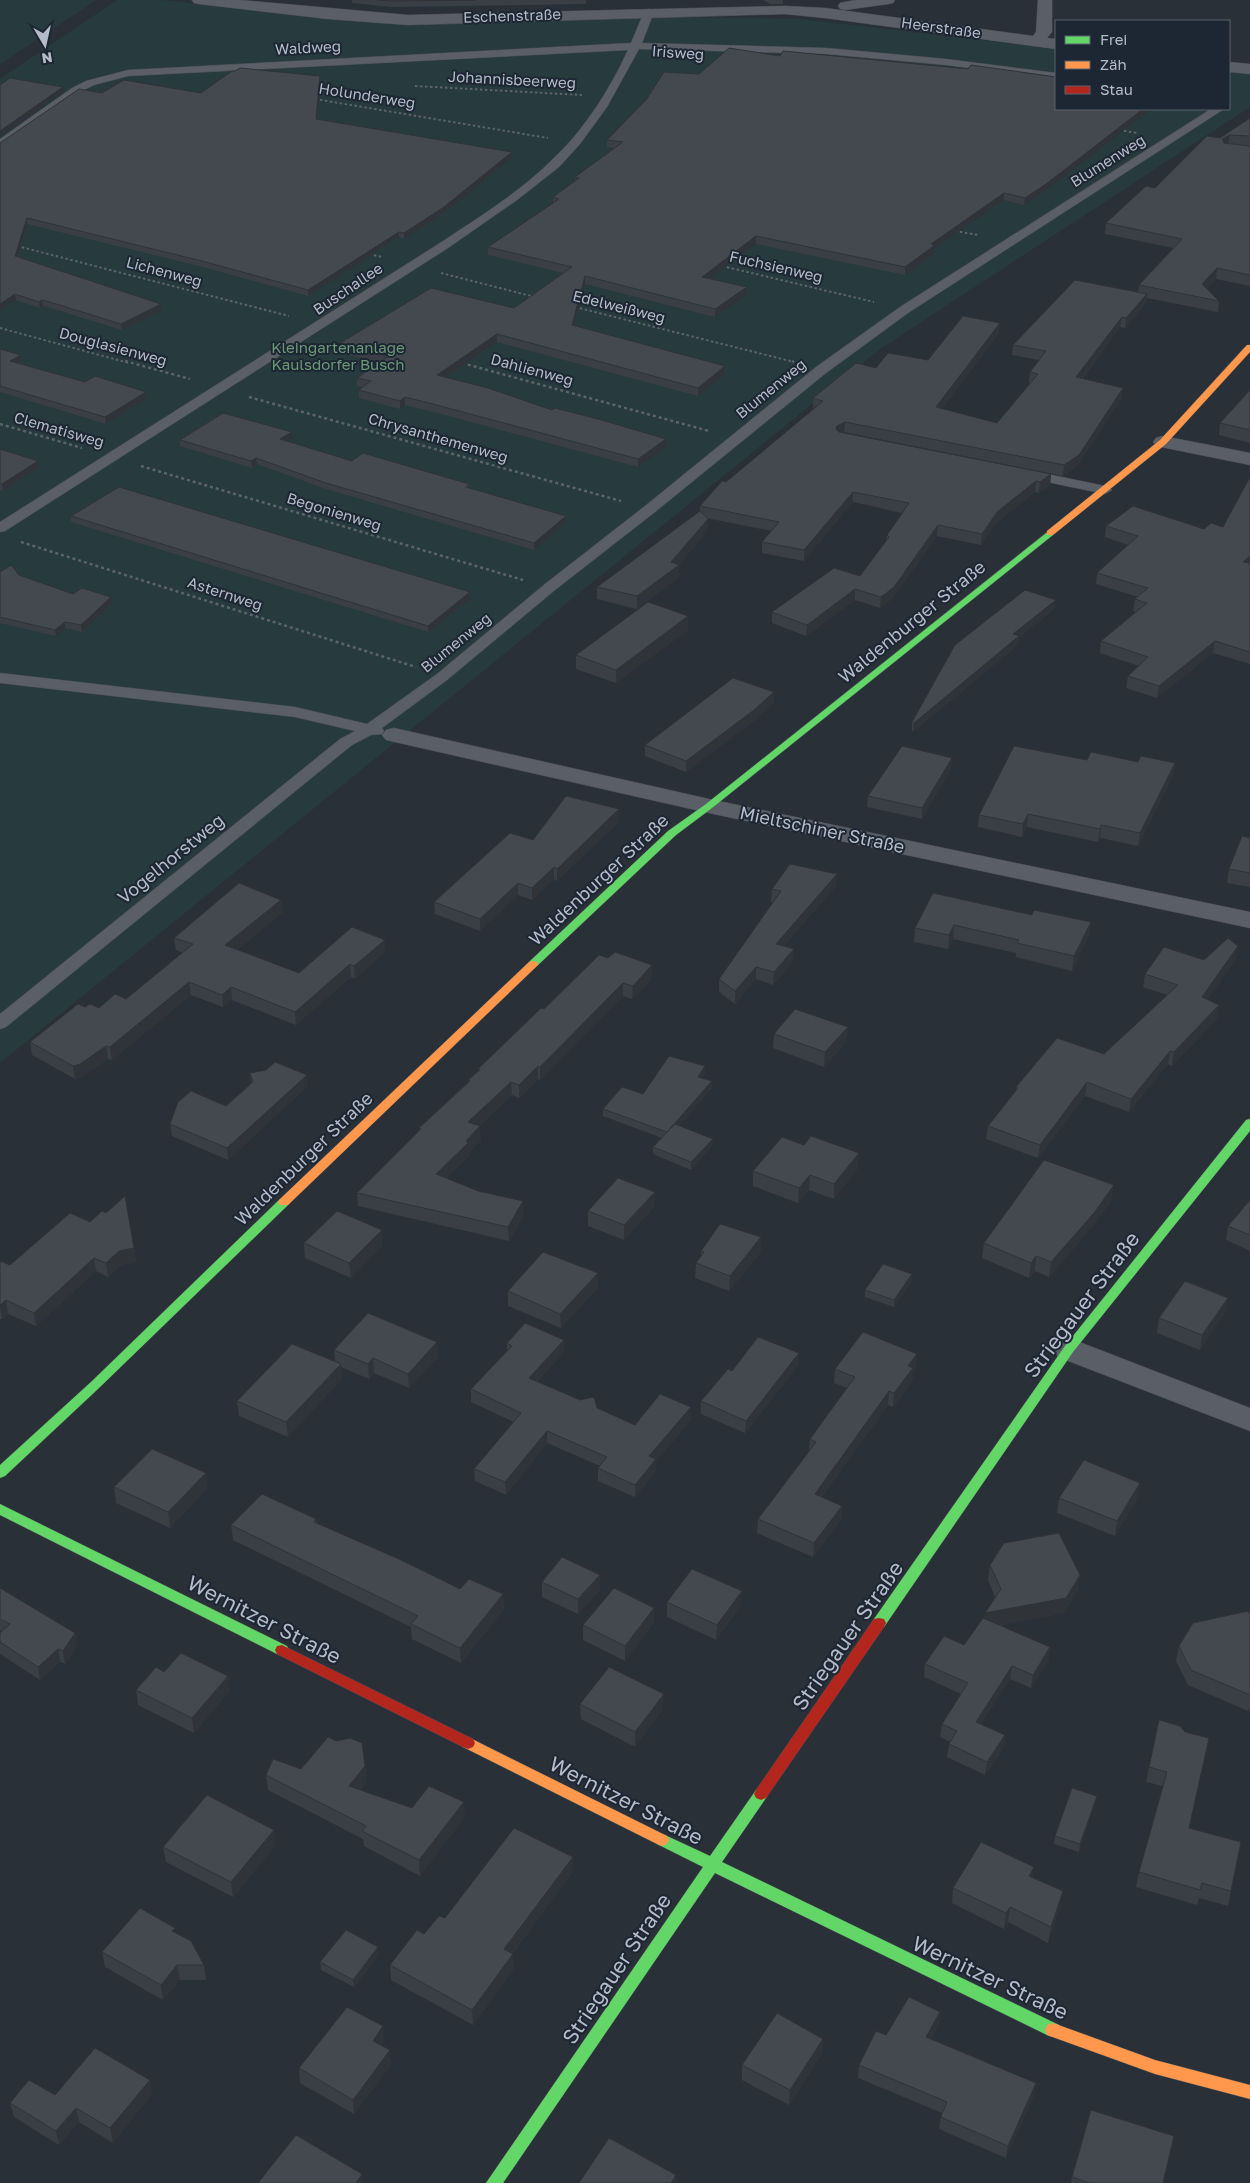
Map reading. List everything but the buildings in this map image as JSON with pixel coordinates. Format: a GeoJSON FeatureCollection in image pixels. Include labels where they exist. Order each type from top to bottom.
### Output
{"type":"FeatureCollection","features":[{"type":"Feature","properties":{"kind":"street","name":"Eschenstraße"},"geometry":{"type":"LineString","coordinates":[[200,0],[328,14],[408,20],[708,11],[785,10],[826,13]]}},
{"type":"Feature","properties":{"kind":"street"},"geometry":{"type":"LineString","coordinates":[[695,0],[708,11]]}},
{"type":"Feature","properties":{"kind":"street"},"geometry":{"type":"LineString","coordinates":[[826,13],[832,8],[888,0]]}},
{"type":"Feature","properties":{"kind":"street"},"geometry":{"type":"LineString","coordinates":[[1037,41],[1044,32],[1044,0]]}},
{"type":"Feature","properties":{"kind":"street","name":"Heerstraße"},"geometry":{"type":"LineString","coordinates":[[826,13],[1055,44]]}},
{"type":"Feature","properties":{"kind":"street"},"geometry":{"type":"LineString","coordinates":[[1230,66],[1250,69]]}},
{"type":"Feature","properties":{"kind":"street","name":"Waldenburger Straße"},"geometry":{"type":"LineString","coordinates":[[0,1473],[102,1378],[672,833],[710,806],[1163,442],[1250,347]]}},
{"type":"Feature","properties":{"kind":"street"},"geometry":{"type":"LineString","coordinates":[[1163,442],[1250,459]]}},
{"type":"Feature","properties":{"kind":"street","name":"Mieltschiner Straße"},"geometry":{"type":"LineString","coordinates":[[394,735],[710,806],[1250,920]]}},
{"type":"Feature","properties":{"kind":"street","name":"Striegauer Straße"},"geometry":{"type":"LineString","coordinates":[[494,2183],[712,1864],[1069,1350],[1250,1123]]}},
{"type":"Feature","properties":{"kind":"street"},"geometry":{"type":"LineString","coordinates":[[1069,1350],[1250,1420]]}},
{"type":"Feature","properties":{"kind":"street","name":"Wernitzer Straße"},"geometry":{"type":"LineString","coordinates":[[0,1509],[712,1864],[1045,2027],[1155,2067],[1250,2092]]}},
{"type":"Feature","properties":{"kind":"lane","name":"Buschallee"},"geometry":{"type":"LineString","coordinates":[[0,528],[322,326],[496,212],[561,159],[576,142],[608,97],[637,46],[649,12]]}},
{"type":"Feature","properties":{"kind":"lane"},"geometry":{"type":"LineString","coordinates":[[637,46],[826,51],[946,62],[1055,76]]}},
{"type":"Feature","properties":{"kind":"lane","name":"Waldweg"},"geometry":{"type":"LineString","coordinates":[[0,144],[90,82],[128,73],[637,46]]}},
{"type":"Feature","properties":{"kind":"lane","name":"Blumenweg"},"geometry":{"type":"LineString","coordinates":[[370,729],[442,677],[550,587],[650,509],[821,370],[904,310],[1216,110]]}},
{"type":"Feature","properties":{"kind":"lane"},"geometry":{"type":"LineString","coordinates":[[1011,470],[1105,490]]}},
{"type":"Feature","properties":{"kind":"lane"},"geometry":{"type":"LineString","coordinates":[[0,678],[295,712],[394,735]]}},
{"type":"Feature","properties":{"kind":"lane","name":"Vogelhorstweg"},"geometry":{"type":"LineString","coordinates":[[0,1023],[346,742],[370,729]]}},
{"type":"Feature","properties":{"kind":"path","name":"Johannisbeerweg"},"geometry":{"type":"LineString","coordinates":[[415,86],[608,97]]}},
{"type":"Feature","properties":{"kind":"path","name":"Holunderweg"},"geometry":{"type":"LineString","coordinates":[[308,98],[576,142]]}},
{"type":"Feature","properties":{"kind":"path"},"geometry":{"type":"LineString","coordinates":[[1112,128],[1170,141]]}},
{"type":"Feature","properties":{"kind":"path"},"geometry":{"type":"LineString","coordinates":[[952,230],[1009,242]]}},
{"type":"Feature","properties":{"kind":"path","name":"Lichenweg"},"geometry":{"type":"LineString","coordinates":[[17,246],[322,326]]}},
{"type":"Feature","properties":{"kind":"path"},"geometry":{"type":"LineString","coordinates":[[361,252],[543,299]]}},
{"type":"Feature","properties":{"kind":"path","name":"Fuchsienweg"},"geometry":{"type":"LineString","coordinates":[[719,265],[904,310]]}},
{"type":"Feature","properties":{"kind":"path","name":"Edelweißweg"},"geometry":{"type":"LineString","coordinates":[[572,306],[821,370]]}},
{"type":"Feature","properties":{"kind":"path","name":"Douglasienweg"},"geometry":{"type":"LineString","coordinates":[[0,328],[221,388]]}},
{"type":"Feature","properties":{"kind":"path","name":"Dahlienweg"},"geometry":{"type":"LineString","coordinates":[[455,361],[736,439]]}},
{"type":"Feature","properties":{"kind":"path","name":"Chrysanthemenweg"},"geometry":{"type":"LineString","coordinates":[[221,388],[650,509]]}},
{"type":"Feature","properties":{"kind":"path","name":"Clematisweg"},"geometry":{"type":"LineString","coordinates":[[0,424],[111,457]]}},
{"type":"Feature","properties":{"kind":"path","name":"Begonienweg"},"geometry":{"type":"LineString","coordinates":[[111,457],[550,587]]}},
{"type":"Feature","properties":{"kind":"path","name":"Asternweg"},"geometry":{"type":"LineString","coordinates":[[15,540],[416,667],[442,677]]}},
{"type":"Feature","properties":{"kind":"green space"},"geometry":{"type":"Polygon","coordinates":[[[0,0],[96,0],[0,64],[0,0]]]}},
{"type":"Feature","properties":{"kind":"green space","name":"Kleingartenanlage Kaulsdorfer Busch"},"geometry":{"type":"Polygon","coordinates":[[[117,0],[161,0],[388,23],[637,16],[802,19],[1055,49],[1055,110],[1230,110],[1230,71],[1250,74],[1250,107],[880,349],[0,1063],[0,79],[117,0]]]}},
{"type":"Feature","properties":{"kind":"traffic: fast"},"geometry":{"type":"LineString","coordinates":[[533,964],[672,833],[709,806],[1050,533]]}},
{"type":"Feature","properties":{"kind":"traffic: fast"},"geometry":{"type":"LineString","coordinates":[[879,1623],[1069,1349],[1250,1123]]}},
{"type":"Feature","properties":{"kind":"traffic: fast"},"geometry":{"type":"LineString","coordinates":[[0,1473],[95,1385],[284,1202]]}},
{"type":"Feature","properties":{"kind":"traffic: fast"},"geometry":{"type":"LineString","coordinates":[[0,1509],[282,1650]]}},
{"type":"Feature","properties":{"kind":"traffic: fast"},"geometry":{"type":"LineString","coordinates":[[494,2183],[761,1794]]}},
{"type":"Feature","properties":{"kind":"traffic: fast"},"geometry":{"type":"LineString","coordinates":[[662,1840],[1053,2030]]}},
{"type":"Feature","properties":{"kind":"traffic: slow"},"geometry":{"type":"LineString","coordinates":[[1050,533],[1163,442],[1250,347]]}},
{"type":"Feature","properties":{"kind":"traffic: slow"},"geometry":{"type":"LineString","coordinates":[[284,1202],[533,964]]}},
{"type":"Feature","properties":{"kind":"traffic: slow"},"geometry":{"type":"LineString","coordinates":[[468,1743],[662,1840]]}},
{"type":"Feature","properties":{"kind":"traffic: slow"},"geometry":{"type":"LineString","coordinates":[[1053,2030],[1155,2067],[1250,2092]]}},
{"type":"Feature","properties":{"kind":"traffic: jam"},"geometry":{"type":"LineString","coordinates":[[761,1794],[879,1623]]}},
{"type":"Feature","properties":{"kind":"traffic: jam"},"geometry":{"type":"LineString","coordinates":[[282,1650],[468,1743]]}}]}
